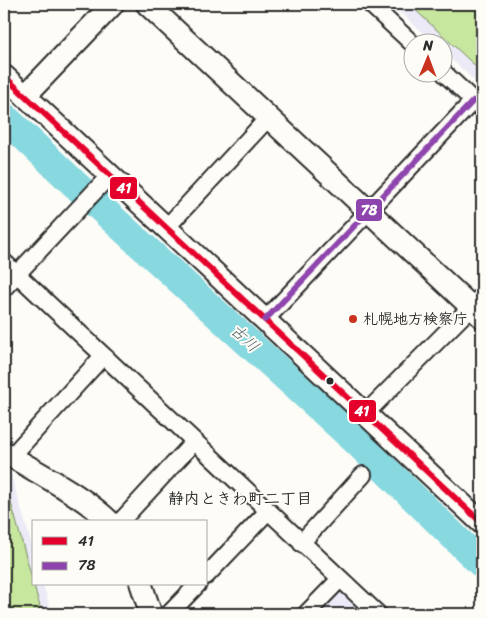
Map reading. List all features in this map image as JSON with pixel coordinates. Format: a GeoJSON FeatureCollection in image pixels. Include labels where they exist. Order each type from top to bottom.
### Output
{"type":"FeatureCollection","features":[{"type":"Feature","properties":{"kind":"street"},"geometry":{"type":"LineString","coordinates":[[25,96],[113,4]]}},
{"type":"Feature","properties":{"kind":"street"},"geometry":{"type":"LineString","coordinates":[[147,4],[368,212],[479,307],[365,414]]}},
{"type":"Feature","properties":{"kind":"street"},"geometry":{"type":"LineString","coordinates":[[370,4],[404,36]]}},
{"type":"Feature","properties":{"kind":"street"},"geometry":{"type":"LineString","coordinates":[[4,76],[25,96],[103,182],[166,228],[482,523]]}},
{"type":"Feature","properties":{"kind":"street"},"geometry":{"type":"LineString","coordinates":[[265,320],[368,212],[478,105],[454,82]]}},
{"type":"Feature","properties":{"kind":"street"},"geometry":{"type":"LineString","coordinates":[[166,228],[269,117]]}},
{"type":"Feature","properties":{"kind":"street"},"geometry":{"type":"LineString","coordinates":[[4,288],[103,182]]}},
{"type":"Feature","properties":{"kind":"street"},"geometry":{"type":"LineString","coordinates":[[4,262],[378,614]]}},
{"type":"Feature","properties":{"kind":"street"},"geometry":{"type":"LineString","coordinates":[[103,356],[8,454],[83,500],[108,520]]}},
{"type":"Feature","properties":{"kind":"street"},"geometry":{"type":"LineString","coordinates":[[122,520],[194,442]]}},
{"type":"Feature","properties":{"kind":"street"},"geometry":{"type":"LineString","coordinates":[[301,543],[363,475]]}},
{"type":"Feature","properties":{"kind":"street"},"geometry":{"type":"LineString","coordinates":[[208,574],[268,511]]}},
{"type":"Feature","properties":{"kind":"street"},"geometry":{"type":"LineString","coordinates":[[306,614],[340,579]]}},
{"type":"Feature","properties":{"kind":"street"},"geometry":{"type":"LineString","coordinates":[[143,586],[151,614]]}},
{"type":"Feature","properties":{"kind":"street"},"geometry":{"type":"LineString","coordinates":[[169,614],[196,586]]}},
{"type":"Feature","properties":{"kind":"shaded area"},"geometry":{"type":"Polygon","coordinates":[[[391,4],[482,4],[482,88],[454,61],[454,32],[422,32],[391,4]]]}},
{"type":"Feature","properties":{"kind":"shaded area"},"geometry":{"type":"Polygon","coordinates":[[[4,468],[10,472],[32,545],[32,586],[44,586],[52,614],[4,614],[4,468]]]}},
{"type":"Feature","properties":{"kind":"shaded area"},"geometry":{"type":"Polygon","coordinates":[[[340,585],[371,614],[312,614],[340,585]]]}},
{"type":"Feature","properties":{"kind":"green space"},"geometry":{"type":"Polygon","coordinates":[[[409,4],[482,4],[482,72],[454,46],[454,32],[439,32],[409,4]]]}},
{"type":"Feature","properties":{"kind":"green space"},"geometry":{"type":"Polygon","coordinates":[[[4,480],[32,578],[32,586],[34,586],[42,614],[4,614],[4,480]]]}},
{"type":"Feature","properties":{"kind":"waterway","name":"古川"},"geometry":{"type":"LineString","coordinates":[[4,117],[80,189],[354,439],[482,564]]}},
{"type":"Feature","properties":{"kind":"transit line","name":"41"},"geometry":{"type":"LineString","coordinates":[[4,76],[482,523]]}},
{"type":"Feature","properties":{"kind":"transit line","name":"78"},"geometry":{"type":"LineString","coordinates":[[265,320],[473,101]]}},
{"type":"Feature","properties":{"kind":"place","name":"札幌地方検察庁"},"geometry":{"type":"Point","coordinates":[353,319]}},
{"type":"Feature","properties":{"kind":"district","name":"静内ときわ町二丁目"},"geometry":{"type":"Point","coordinates":[240,498]}}]}
